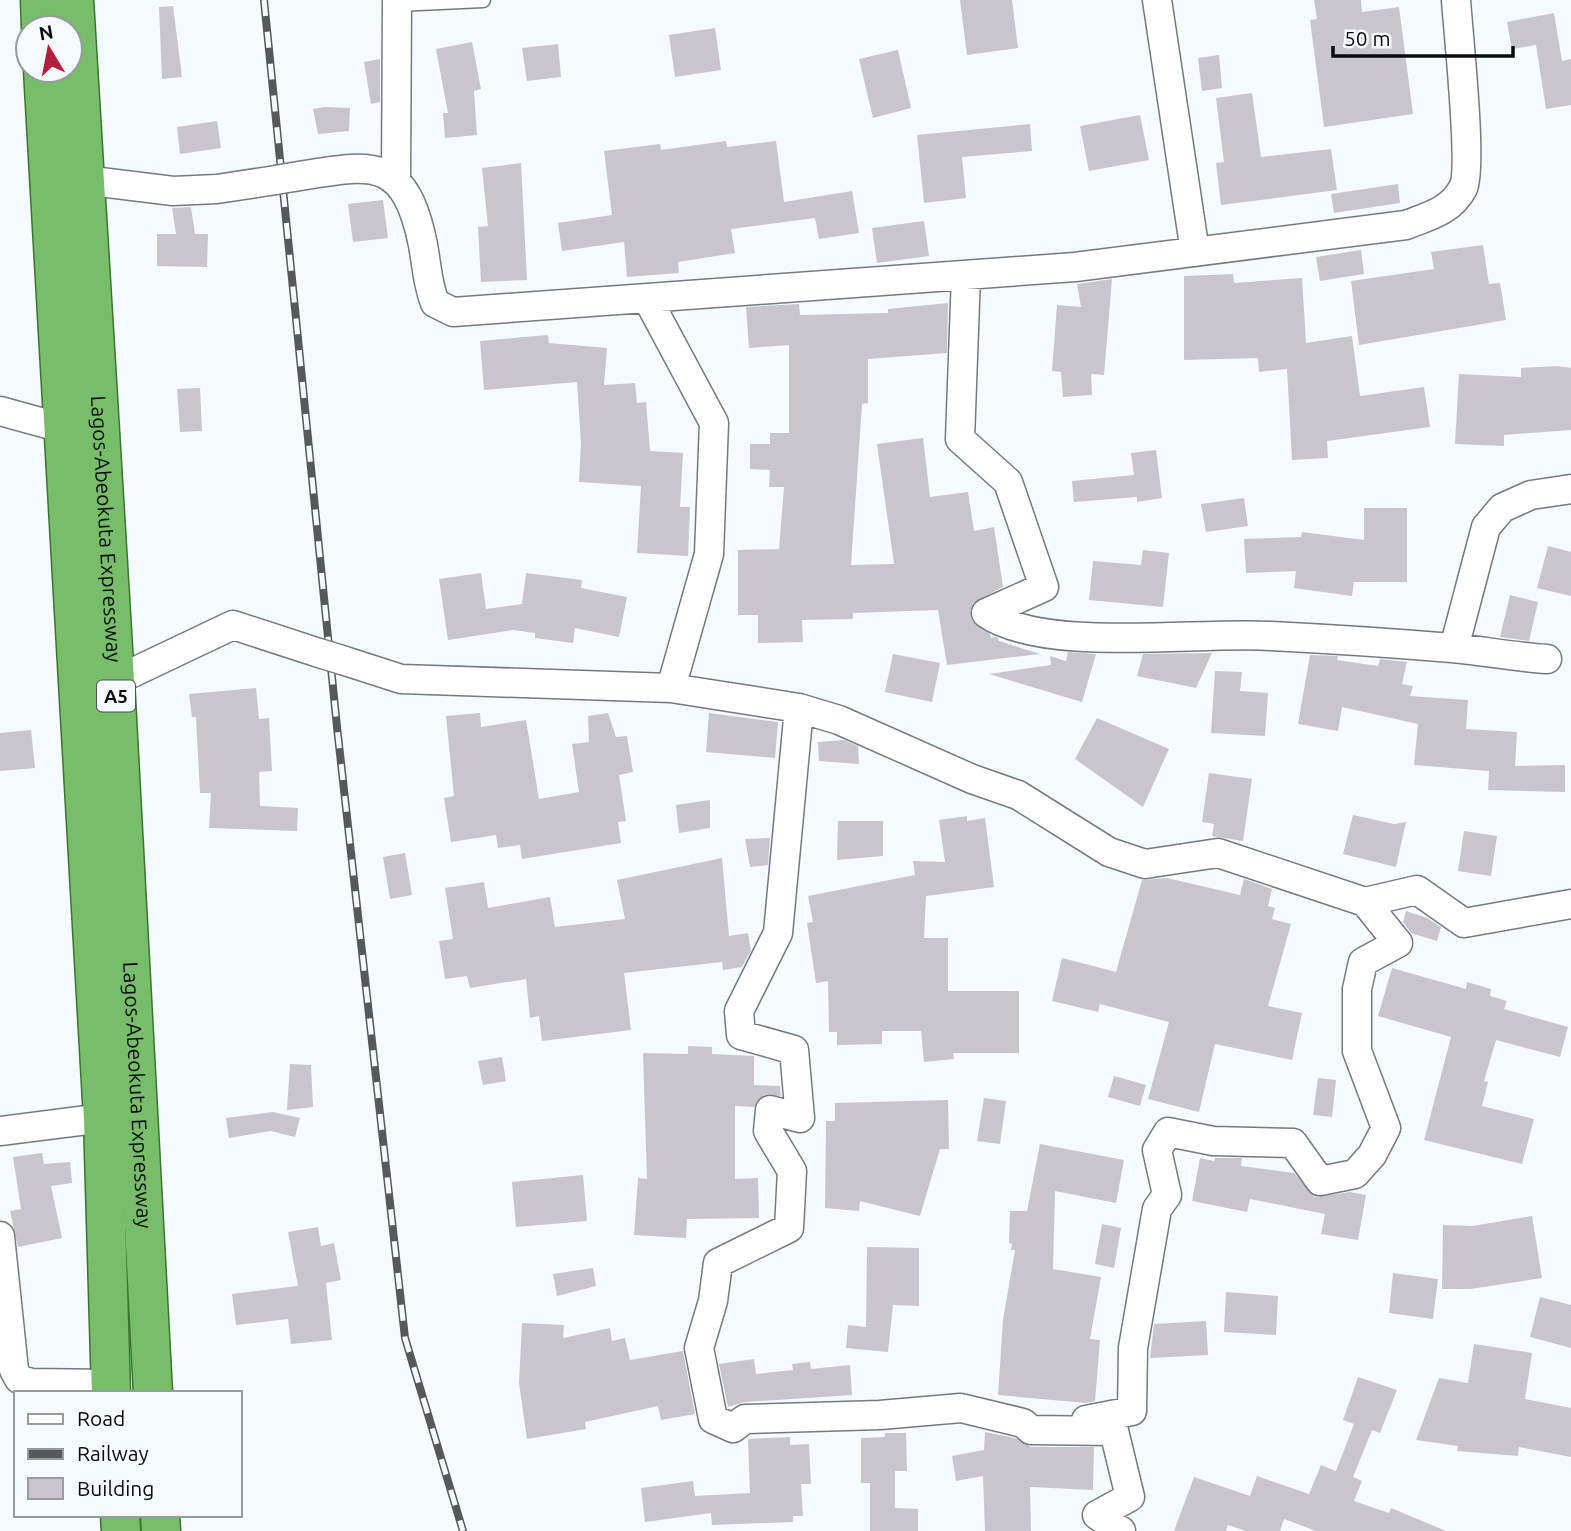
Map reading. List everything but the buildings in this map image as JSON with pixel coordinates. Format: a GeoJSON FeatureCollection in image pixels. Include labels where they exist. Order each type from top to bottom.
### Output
{"type":"FeatureCollection","features":[{"type":"Feature","properties":{"kind":"highway","name":"Lagos-Abeokuta Expressway"},"geometry":{"type":"LineString","coordinates":[[74,0],[115,681],[153,1391]]}},
{"type":"Feature","properties":{"kind":"highway","name":"Lagos-Abeokuta Expressway"},"geometry":{"type":"LineString","coordinates":[[44,84],[103,1118],[110,1388]]}},
{"type":"Feature","properties":{"kind":"street"},"geometry":{"type":"LineString","coordinates":[[1157,0],[1195,252]]}},
{"type":"Feature","properties":{"kind":"street"},"geometry":{"type":"LineString","coordinates":[[84,180],[173,191],[217,189],[351,168],[374,169],[396,178],[409,196],[423,246],[427,282],[435,303],[453,312],[1075,267],[1406,225],[1446,210],[1465,186],[1467,152],[1456,0]]}},
{"type":"Feature","properties":{"kind":"street"},"geometry":{"type":"LineString","coordinates":[[396,178],[398,2]]}},
{"type":"Feature","properties":{"kind":"street"},"geometry":{"type":"LineString","coordinates":[[966,275],[960,439],[1008,482],[1044,587],[986,613],[1001,624],[1086,636],[1266,635],[1454,648],[1506,657],[1547,659]]}},
{"type":"Feature","properties":{"kind":"street"},"geometry":{"type":"LineString","coordinates":[[647,298],[714,423],[709,554],[671,688]]}},
{"type":"Feature","properties":{"kind":"street"},"geometry":{"type":"LineString","coordinates":[[0,411],[62,428]]}},
{"type":"Feature","properties":{"kind":"street"},"geometry":{"type":"LineString","coordinates":[[1454,648],[1486,527],[1502,508],[1531,495],[1571,489]]}},
{"type":"Feature","properties":{"kind":"street"},"geometry":{"type":"LineString","coordinates":[[115,681],[233,625],[401,679],[671,688],[799,708],[839,720],[972,779],[1017,795],[1109,852],[1145,864],[1218,853],[1365,902],[1417,890],[1464,923],[1571,904]]}},
{"type":"Feature","properties":{"kind":"street"},"geometry":{"type":"LineString","coordinates":[[799,708],[778,933],[739,1011],[741,1035],[794,1050],[800,1118],[769,1110],[768,1131],[792,1171],[789,1228],[719,1264],[713,1301],[699,1348],[713,1419],[733,1428],[745,1419],[868,1416],[961,1408],[1023,1423],[1031,1430],[1114,1431],[1130,1497],[1097,1515],[1121,1531]]}},
{"type":"Feature","properties":{"kind":"street"},"geometry":{"type":"LineString","coordinates":[[1031,1430],[1132,1411],[1133,1348],[1157,1209],[1167,1195],[1157,1150],[1168,1132],[1213,1142],[1293,1143],[1320,1181],[1355,1174],[1372,1155],[1386,1128],[1357,1051],[1357,989],[1363,962],[1398,943],[1365,902]]}},
{"type":"Feature","properties":{"kind":"street"},"geometry":{"type":"LineString","coordinates":[[0,1131],[103,1118]]}},
{"type":"Feature","properties":{"kind":"street"},"geometry":{"type":"LineString","coordinates":[[0,1236],[14,1370],[19,1379],[30,1383],[110,1388]]}},
{"type":"Feature","properties":{"kind":"lane"},"geometry":{"type":"LineString","coordinates":[[398,2],[483,0]]}},
{"type":"Feature","properties":{"kind":"railway"},"geometry":{"type":"LineString","coordinates":[[264,0],[337,727],[405,1338],[463,1531]]}}]}
